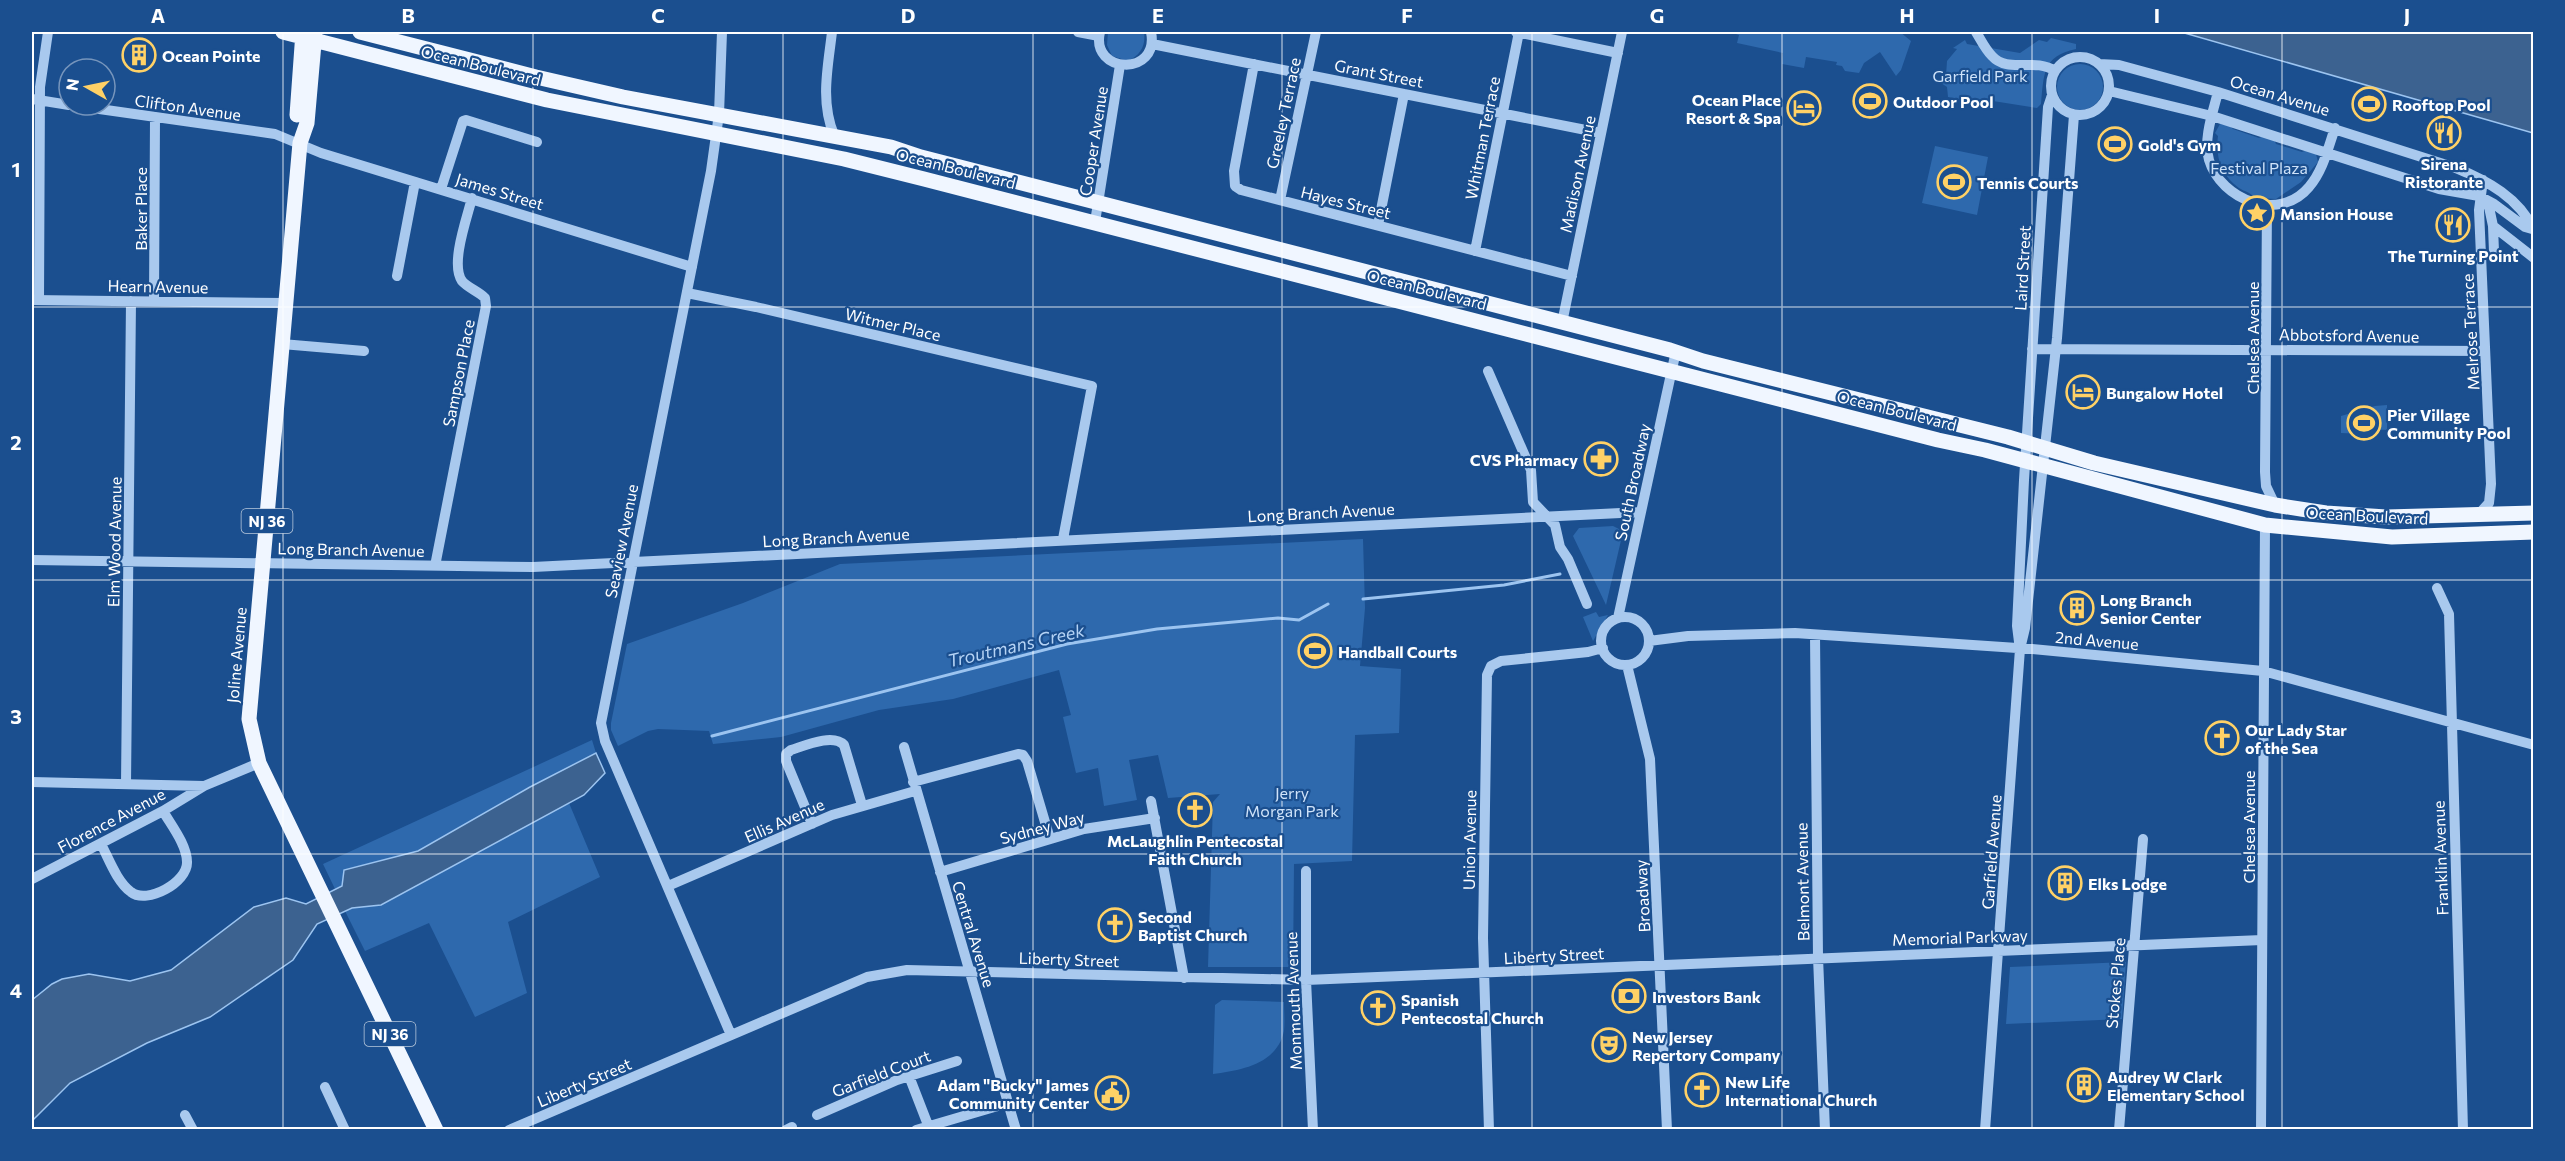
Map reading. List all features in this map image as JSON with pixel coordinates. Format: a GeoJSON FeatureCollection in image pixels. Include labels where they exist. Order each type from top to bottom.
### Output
{"type":"FeatureCollection","features":[{"type":"Feature","properties":{"kind":"main road","name":"Ocean Boulevard"},"geometry":{"type":"LineString","coordinates":[[283,32],[309,35],[547,100],[872,166],[2025,461],[2265,525],[2392,537],[2534,532]]}},
{"type":"Feature","properties":{"kind":"main road","name":"Ocean Boulevard"},"geometry":{"type":"LineString","coordinates":[[360,32],[536,77],[891,147],[921,158],[1676,351],[1703,361],[2275,505],[2326,513],[2386,517],[2534,513]]}},
{"type":"Feature","properties":{"kind":"main road","name":"Joline Avenue"},"geometry":{"type":"LineString","coordinates":[[309,35],[297,123],[300,143],[249,719],[259,763],[319,883],[436,1130]]}},
{"type":"Feature","properties":{"kind":"street"},"geometry":{"type":"LineString","coordinates":[[35,300],[36,100],[48,32]]}},
{"type":"Feature","properties":{"kind":"street","name":"Seaview Avenue"},"geometry":{"type":"LineString","coordinates":[[722,32],[720,114],[717,135],[601,723],[605,741],[731,1035]]}},
{"type":"Feature","properties":{"kind":"street"},"geometry":{"type":"LineString","coordinates":[[832,32],[825,99],[828,120],[834,135]]}},
{"type":"Feature","properties":{"kind":"street"},"geometry":{"type":"LineString","coordinates":[[1078,32],[1100,34]]}},
{"type":"Feature","properties":{"kind":"street"},"geometry":{"type":"LineString","coordinates":[[1151,32],[1152,44]]}},
{"type":"Feature","properties":{"kind":"street","name":"Greeley Terrace"},"geometry":{"type":"LineString","coordinates":[[1280,200],[1316,32]]}},
{"type":"Feature","properties":{"kind":"street"},"geometry":{"type":"LineString","coordinates":[[1518,32],[1618,53]]}},
{"type":"Feature","properties":{"kind":"street","name":"Whitman Terrace"},"geometry":{"type":"LineString","coordinates":[[1475,251],[1518,32]]}},
{"type":"Feature","properties":{"kind":"street","name":"Madison Avenue"},"geometry":{"type":"LineString","coordinates":[[1562,323],[1622,32]]}},
{"type":"Feature","properties":{"kind":"street"},"geometry":{"type":"LineString","coordinates":[[1976,32],[1989,53],[2000,62],[2012,65],[2037,63],[2055,71],[2051,80],[2052,95],[2060,108],[2074,114],[2083,115],[2100,107],[2109,91],[2109,81],[2099,64]]}},
{"type":"Feature","properties":{"kind":"street","name":"Cooper Avenue"},"geometry":{"type":"LineString","coordinates":[[1100,34],[1102,51],[1113,62],[1120,65],[1137,63],[1144,58],[1152,44]]}},
{"type":"Feature","properties":{"kind":"street","name":"Grant Street"},"geometry":{"type":"LineString","coordinates":[[1152,44],[1601,133]]}},
{"type":"Feature","properties":{"kind":"street","name":"Ocean Avenue"},"geometry":{"type":"LineString","coordinates":[[2055,71],[2064,61],[2078,56],[2086,57],[2099,64],[2119,65],[2218,92],[2456,168],[2483,180],[2518,206],[2529,220],[2533,230]]}},
{"type":"Feature","properties":{"kind":"street","name":"Hayes Street"},"geometry":{"type":"LineString","coordinates":[[1254,64],[1233,181],[1235,186],[1241,190],[1572,276]]}},
{"type":"Feature","properties":{"kind":"street","name":"Cooper Avenue"},"geometry":{"type":"LineString","coordinates":[[1095,222],[1120,65]]}},
{"type":"Feature","properties":{"kind":"street","name":"Ocean Avenue"},"geometry":{"type":"LineString","coordinates":[[2109,91],[2212,116],[2439,189],[2479,196],[2533,230]]}},
{"type":"Feature","properties":{"kind":"street"},"geometry":{"type":"LineString","coordinates":[[2218,92],[2208,148],[2214,173],[2230,192],[2251,202],[2267,205],[2289,200],[2307,189],[2315,179],[2335,128]]}},
{"type":"Feature","properties":{"kind":"street"},"geometry":{"type":"LineString","coordinates":[[1378,225],[1404,94]]}},
{"type":"Feature","properties":{"kind":"street","name":"Laird Street"},"geometry":{"type":"LineString","coordinates":[[2027,444],[2048,107],[2052,95]]}},
{"type":"Feature","properties":{"kind":"street","name":"Clifton Avenue"},"geometry":{"type":"LineString","coordinates":[[36,100],[57,103]]}},
{"type":"Feature","properties":{"kind":"street","name":"Clifton Avenue"},"geometry":{"type":"LineString","coordinates":[[117,112],[275,134],[300,143]]}},
{"type":"Feature","properties":{"kind":"street"},"geometry":{"type":"LineString","coordinates":[[2046,449],[2074,114]]}},
{"type":"Feature","properties":{"kind":"street","name":"Baker Place"},"geometry":{"type":"LineString","coordinates":[[154,301],[155,117]]}},
{"type":"Feature","properties":{"kind":"street"},"geometry":{"type":"LineString","coordinates":[[441,189],[463,121],[537,142]]}},
{"type":"Feature","properties":{"kind":"street","name":"James Street"},"geometry":{"type":"LineString","coordinates":[[300,143],[321,153],[692,267]]}},
{"type":"Feature","properties":{"kind":"street","name":"Melrose Terrace"},"geometry":{"type":"LineString","coordinates":[[2478,515],[2491,497],[2479,196],[2483,180]]}},
{"type":"Feature","properties":{"kind":"street"},"geometry":{"type":"LineString","coordinates":[[397,276],[416,182]]}},
{"type":"Feature","properties":{"kind":"street","name":"Sampson Place"},"geometry":{"type":"LineString","coordinates":[[435,566],[486,306],[485,298],[463,281],[457,268],[472,198]]}},
{"type":"Feature","properties":{"kind":"street","name":"Chelsea Avenue"},"geometry":{"type":"LineString","coordinates":[[2267,205],[2265,472],[2266,486],[2275,505]]}},
{"type":"Feature","properties":{"kind":"street"},"geometry":{"type":"LineString","coordinates":[[2489,207],[2493,226],[2494,252]]}},
{"type":"Feature","properties":{"kind":"street"},"geometry":{"type":"LineString","coordinates":[[2493,226],[2534,258]]}},
{"type":"Feature","properties":{"kind":"street","name":"Witmer Place"},"geometry":{"type":"LineString","coordinates":[[687,293],[1092,386],[1063,539]]}},
{"type":"Feature","properties":{"kind":"street","name":"Hearn Avenue"},"geometry":{"type":"LineString","coordinates":[[35,300],[285,303]]}},
{"type":"Feature","properties":{"kind":"street","name":"Elm Wood Avenue"},"geometry":{"type":"LineString","coordinates":[[126,784],[130,301]]}},
{"type":"Feature","properties":{"kind":"street"},"geometry":{"type":"LineString","coordinates":[[282,344],[364,351]]}},
{"type":"Feature","properties":{"kind":"street","name":"Abbotsford Avenue"},"geometry":{"type":"LineString","coordinates":[[2032,349],[2486,351]]}},
{"type":"Feature","properties":{"kind":"street","name":"South Broadway"},"geometry":{"type":"LineString","coordinates":[[1618,618],[1676,351]]}},
{"type":"Feature","properties":{"kind":"street"},"geometry":{"type":"LineString","coordinates":[[1488,371],[1531,470],[1533,502],[1555,525],[1560,545],[1587,604]]}},
{"type":"Feature","properties":{"kind":"street","name":"Garfield Avenue"},"geometry":{"type":"LineString","coordinates":[[2020,649],[2017,626],[2027,444]]}},
{"type":"Feature","properties":{"kind":"street","name":"Garfield Avenue"},"geometry":{"type":"LineString","coordinates":[[1985,1130],[2000,950],[2020,649],[2025,628],[2046,449]]}},
{"type":"Feature","properties":{"kind":"street","name":"Long Branch Avenue"},"geometry":{"type":"LineString","coordinates":[[32,560],[532,567],[1641,512]]}},
{"type":"Feature","properties":{"kind":"street","name":"Chelsea Avenue"},"geometry":{"type":"LineString","coordinates":[[2260,1130],[2265,525]]}},
{"type":"Feature","properties":{"kind":"street","name":"Franklin Avenue"},"geometry":{"type":"LineString","coordinates":[[2437,588],[2449,614],[2463,1130]]}},
{"type":"Feature","properties":{"kind":"street"},"geometry":{"type":"LineString","coordinates":[[1618,618],[1633,618],[1648,633],[1649,641],[1648,648],[1640,660],[1627,665],[1615,663],[1605,654],[1601,641],[1606,627],[1618,618]]}},
{"type":"Feature","properties":{"kind":"street","name":"2nd Avenue"},"geometry":{"type":"LineString","coordinates":[[1649,641],[1688,636],[1815,635],[2020,649],[2263,671],[2534,745]]}},
{"type":"Feature","properties":{"kind":"street","name":"Belmont Avenue"},"geometry":{"type":"LineString","coordinates":[[1815,635],[1818,957],[1825,1130]]}},
{"type":"Feature","properties":{"kind":"street","name":"Union Avenue"},"geometry":{"type":"LineString","coordinates":[[1489,1130],[1483,973],[1487,675],[1491,666],[1501,661],[1588,652],[1603,648]]}},
{"type":"Feature","properties":{"kind":"street","name":"Broadway"},"geometry":{"type":"LineString","coordinates":[[1627,665],[1650,759],[1667,1130]]}},
{"type":"Feature","properties":{"kind":"street"},"geometry":{"type":"LineString","coordinates":[[812,824],[786,762],[786,754],[791,750],[833,739],[840,741],[844,745],[862,805]]}},
{"type":"Feature","properties":{"kind":"street","name":"Central Avenue"},"geometry":{"type":"LineString","coordinates":[[903,747],[1016,1130]]}},
{"type":"Feature","properties":{"kind":"street","name":"Ellis Avenue"},"geometry":{"type":"LineString","coordinates":[[668,886],[862,805],[1018,754],[1023,755],[1027,760],[1050,839]]}},
{"type":"Feature","properties":{"kind":"street","name":"Florence Avenue"},"geometry":{"type":"LineString","coordinates":[[32,879],[163,811],[204,786],[259,763]]}},
{"type":"Feature","properties":{"kind":"street"},"geometry":{"type":"LineString","coordinates":[[32,782],[204,786]]}},
{"type":"Feature","properties":{"kind":"street"},"geometry":{"type":"LineString","coordinates":[[1151,801],[1184,978]]}},
{"type":"Feature","properties":{"kind":"street"},"geometry":{"type":"LineString","coordinates":[[101,844],[125,886],[136,895],[148,896],[181,879],[186,871],[186,855],[163,811]]}},
{"type":"Feature","properties":{"kind":"street","name":"Sydney Way"},"geometry":{"type":"LineString","coordinates":[[940,872],[1084,830],[1155,818]]}},
{"type":"Feature","properties":{"kind":"street","name":"Stokes Place"},"geometry":{"type":"LineString","coordinates":[[2119,1130],[2143,839]]}},
{"type":"Feature","properties":{"kind":"street","name":"Monmouth Avenue"},"geometry":{"type":"LineString","coordinates":[[1306,871],[1306,980],[1313,1130]]}},
{"type":"Feature","properties":{"kind":"street","name":"Memorial Parkway"},"geometry":{"type":"LineString","coordinates":[[1660,965],[2262,940]]}},
{"type":"Feature","properties":{"kind":"street","name":"Liberty Street"},"geometry":{"type":"LineString","coordinates":[[509,1130],[875,975],[908,970],[1306,980],[1660,965]]}},
{"type":"Feature","properties":{"kind":"street","name":"Garfield Court"},"geometry":{"type":"LineString","coordinates":[[817,1115],[909,1076],[957,1061]]}},
{"type":"Feature","properties":{"kind":"street"},"geometry":{"type":"LineString","coordinates":[[909,1076],[928,1125]]}},
{"type":"Feature","properties":{"kind":"street"},"geometry":{"type":"LineString","coordinates":[[325,1087],[345,1130]]}},
{"type":"Feature","properties":{"kind":"street"},"geometry":{"type":"LineString","coordinates":[[916,1130],[1008,1103]]}},
{"type":"Feature","properties":{"kind":"street"},"geometry":{"type":"LineString","coordinates":[[185,1115],[193,1130]]}},
{"type":"Feature","properties":{"kind":"green space"},"geometry":{"type":"Polygon","coordinates":[[[1108,32],[1144,32],[1142,49],[1128,61],[1112,56],[1107,45],[1108,32]]]}},
{"type":"Feature","properties":{"kind":"green space"},"geometry":{"type":"Polygon","coordinates":[[[1730,32],[1900,32],[1911,41],[1901,70],[1896,76],[1880,52],[1864,63],[1859,73],[1845,71],[1842,66],[1836,65],[1837,62],[1806,57],[1804,68],[1782,64],[1783,53],[1737,43],[1739,35],[1730,32]]]}},
{"type":"Feature","properties":{"kind":"green space","name":"Garfield Park"},"geometry":{"type":"Polygon","coordinates":[[[2051,38],[2076,44],[2076,49],[2057,56],[2047,68],[2041,104],[2037,108],[1993,101],[1991,105],[1948,97],[1947,87],[1941,83],[1946,76],[1947,61],[1957,49],[1953,48],[1965,40],[1967,44],[2020,53],[2039,40],[2047,42],[2051,38]]]}},
{"type":"Feature","properties":{"kind":"green space"},"geometry":{"type":"Polygon","coordinates":[[[2085,64],[2097,70],[2102,78],[2102,96],[2097,104],[2089,109],[2075,110],[2067,107],[2060,100],[2057,82],[2060,74],[2067,67],[2085,64]]]}},
{"type":"Feature","properties":{"kind":"green space","name":"Festival Plaza"},"geometry":{"type":"Polygon","coordinates":[[[2220,124],[2229,125],[2233,129],[2259,138],[2263,136],[2274,139],[2276,144],[2302,152],[2307,150],[2316,154],[2318,162],[2301,182],[2276,199],[2254,198],[2233,183],[2221,165],[2217,151],[2218,136],[2215,133],[2220,124]]]}},
{"type":"Feature","properties":{"kind":"green space","name":"Tennis Courts"},"geometry":{"type":"Polygon","coordinates":[[[1935,146],[1988,157],[1977,215],[1922,203],[1935,146]]]}},
{"type":"Feature","properties":{"kind":"green space","name":"Pier Village Community Pool"},"geometry":{"type":"Polygon","coordinates":[[[2387,405],[2387,430],[2368,429],[2367,434],[2341,433],[2341,416],[2375,406],[2387,405]]]}},
{"type":"Feature","properties":{"kind":"green space"},"geometry":{"type":"Polygon","coordinates":[[[1613,526],[1621,530],[1622,536],[1606,605],[1573,536],[1579,528],[1613,526]]]}},
{"type":"Feature","properties":{"kind":"green space","name":"Jerry Morgan Park"},"geometry":{"type":"Polygon","coordinates":[[[1363,539],[1365,608],[1360,666],[1401,669],[1399,733],[1355,735],[1352,861],[1294,864],[1293,967],[1208,967],[1213,802],[1220,794],[1168,798],[1158,755],[1129,760],[1137,800],[1104,806],[1098,768],[1076,773],[1063,717],[1071,715],[1059,670],[953,699],[879,710],[781,737],[713,744],[709,731],[658,729],[648,731],[618,746],[611,730],[627,644],[743,603],[840,564],[1363,539]]]}},
{"type":"Feature","properties":{"kind":"green space"},"geometry":{"type":"Polygon","coordinates":[[[1596,612],[1599,617],[1608,615],[1593,641],[1583,617],[1596,612]]]}},
{"type":"Feature","properties":{"kind":"green space"},"geometry":{"type":"Polygon","coordinates":[[[592,740],[596,753],[530,787],[418,851],[344,870],[342,886],[335,889],[323,864],[592,740]]]}},
{"type":"Feature","properties":{"kind":"green space"},"geometry":{"type":"Polygon","coordinates":[[[569,803],[600,877],[508,922],[527,993],[475,1017],[429,923],[365,951],[345,911],[352,908],[381,905],[569,803]]]}},
{"type":"Feature","properties":{"kind":"green space"},"geometry":{"type":"Polygon","coordinates":[[[2126,962],[2122,1019],[2006,1024],[2010,967],[2126,962]]]}},
{"type":"Feature","properties":{"kind":"green space"},"geometry":{"type":"Polygon","coordinates":[[[1222,1000],[1284,1002],[1284,1031],[1274,1051],[1266,1058],[1246,1067],[1213,1074],[1215,1005],[1222,1000]]]}},
{"type":"Feature","properties":{"kind":"shaded area"},"geometry":{"type":"Polygon","coordinates":[[[2181,32],[2533,32],[2533,133],[2181,32]]]}},
{"type":"Feature","properties":{"kind":"shaded area","name":"Outdoor Pool"},"geometry":{"type":"Polygon","coordinates":[[[1862,93],[1882,97],[1879,109],[1859,105],[1862,93]]]}},
{"type":"Feature","properties":{"kind":"shaded area"},"geometry":{"type":"Polygon","coordinates":[[[2377,414],[2377,424],[2363,424],[2363,429],[2351,429],[2351,418],[2377,414]]]}},
{"type":"Feature","properties":{"kind":"shaded area"},"geometry":{"type":"Polygon","coordinates":[[[596,753],[605,773],[584,795],[381,905],[352,908],[317,924],[293,960],[210,1017],[147,1043],[70,1083],[32,1121],[32,1000],[52,984],[62,979],[89,974],[130,981],[171,970],[254,907],[286,898],[306,904],[342,886],[344,870],[418,851],[530,787],[596,753]]]}},
{"type":"Feature","properties":{"kind":"waterway"},"geometry":{"type":"LineString","coordinates":[[1363,599],[1504,585],[1560,574]]}},
{"type":"Feature","properties":{"kind":"waterway","name":"Troutmans Creek"},"geometry":{"type":"LineString","coordinates":[[712,736],[1067,644],[1157,629],[1278,618],[1299,620],[1328,604]]}},
{"type":"Feature","properties":{"kind":"place","name":"Ocean Pointe"},"geometry":{"type":"Point","coordinates":[139,55]}},
{"type":"Feature","properties":{"kind":"place","name":"Outdoor Pool"},"geometry":{"type":"Point","coordinates":[1870,101]}},
{"type":"Feature","properties":{"kind":"place","name":"Rooftop Pool"},"geometry":{"type":"Point","coordinates":[2369,104]}},
{"type":"Feature","properties":{"kind":"place","name":"Ocean Place Resort & Spa"},"geometry":{"type":"Point","coordinates":[1804,108]}},
{"type":"Feature","properties":{"kind":"place","name":"Sirena Ristorante"},"geometry":{"type":"Point","coordinates":[2444,133]}},
{"type":"Feature","properties":{"kind":"place","name":"Gold's Gym"},"geometry":{"type":"Point","coordinates":[2115,144]}},
{"type":"Feature","properties":{"kind":"place","name":"Tennis Courts"},"geometry":{"type":"Point","coordinates":[1954,182]}},
{"type":"Feature","properties":{"kind":"place","name":"Mansion House"},"geometry":{"type":"Point","coordinates":[2257,213]}},
{"type":"Feature","properties":{"kind":"place","name":"The Turning Point"},"geometry":{"type":"Point","coordinates":[2453,225]}},
{"type":"Feature","properties":{"kind":"place","name":"Bungalow Hotel"},"geometry":{"type":"Point","coordinates":[2083,392]}},
{"type":"Feature","properties":{"kind":"place","name":"Pier Village Community Pool"},"geometry":{"type":"Point","coordinates":[2364,423]}},
{"type":"Feature","properties":{"kind":"place","name":"CVS Pharmacy"},"geometry":{"type":"Point","coordinates":[1601,459]}},
{"type":"Feature","properties":{"kind":"place","name":"Long Branch Senior Center"},"geometry":{"type":"Point","coordinates":[2077,608]}},
{"type":"Feature","properties":{"kind":"place","name":"Handball Courts"},"geometry":{"type":"Point","coordinates":[1315,651]}},
{"type":"Feature","properties":{"kind":"place","name":"Our Lady Star of the Sea"},"geometry":{"type":"Point","coordinates":[2222,738]}},
{"type":"Feature","properties":{"kind":"place","name":"McLaughlin Pentecostal Faith Church"},"geometry":{"type":"Point","coordinates":[1195,810]}},
{"type":"Feature","properties":{"kind":"place","name":"Elks Lodge"},"geometry":{"type":"Point","coordinates":[2065,883]}},
{"type":"Feature","properties":{"kind":"place","name":"Second Baptist Church"},"geometry":{"type":"Point","coordinates":[1115,925]}},
{"type":"Feature","properties":{"kind":"place","name":"Investors Bank"},"geometry":{"type":"Point","coordinates":[1629,996]}},
{"type":"Feature","properties":{"kind":"place","name":"Spanish Pentecostal Church"},"geometry":{"type":"Point","coordinates":[1378,1008]}},
{"type":"Feature","properties":{"kind":"place","name":"New Jersey Repertory Company"},"geometry":{"type":"Point","coordinates":[1609,1045]}},
{"type":"Feature","properties":{"kind":"place","name":"Audrey W Clark Elementary School"},"geometry":{"type":"Point","coordinates":[2084,1085]}},
{"type":"Feature","properties":{"kind":"place","name":"New Life International Church"},"geometry":{"type":"Point","coordinates":[1702,1090]}},
{"type":"Feature","properties":{"kind":"place","name":"Adam \"Bucky\" James Community Center"},"geometry":{"type":"Point","coordinates":[1112,1093]}}]}
